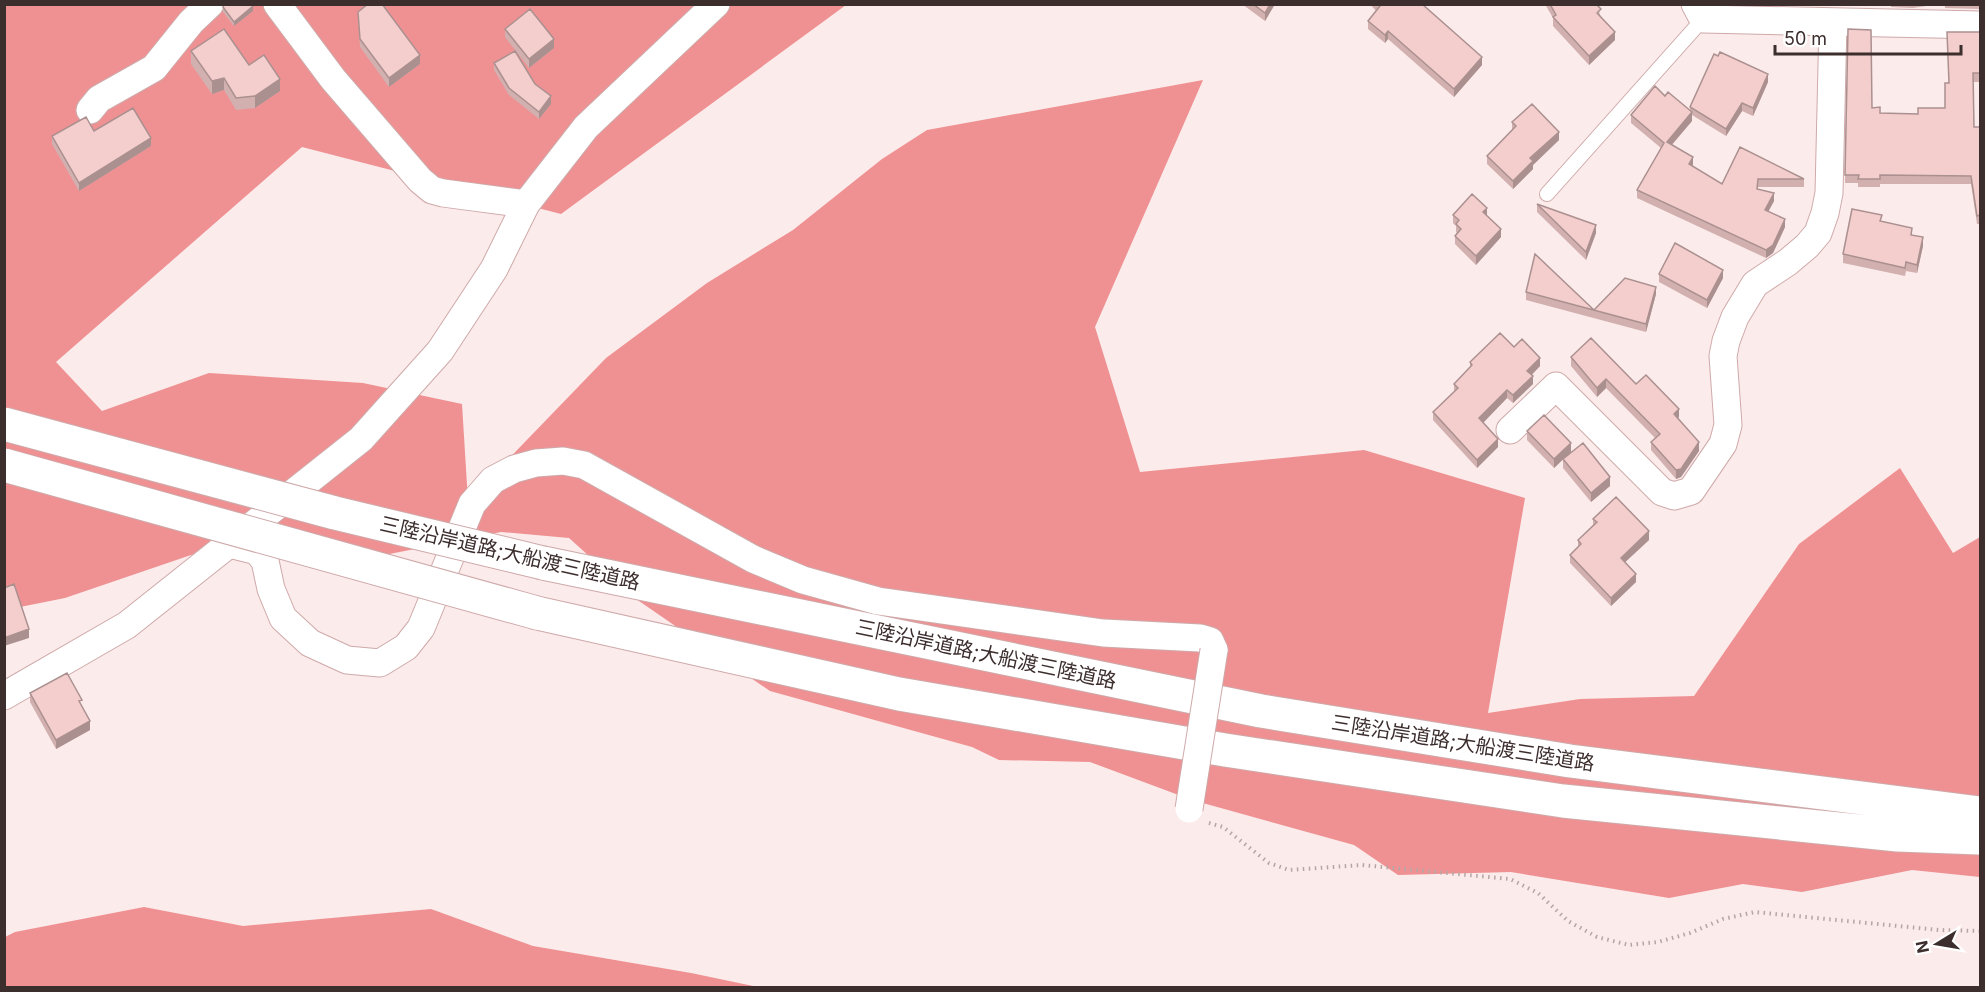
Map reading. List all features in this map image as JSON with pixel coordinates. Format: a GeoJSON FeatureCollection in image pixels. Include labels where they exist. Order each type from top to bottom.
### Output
{"type":"FeatureCollection","features":[{"type":"Feature","properties":{"kind":"highway","name":"三陸沿岸道路;大船渡三陸道路"},"geometry":{"type":"LineString","coordinates":[[4,424],[323,510],[543,563],[1261,711],[1570,761],[1980,813]]}},
{"type":"Feature","properties":{"kind":"highway","name":"三陸沿岸道路;大船渡三陸道路"},"geometry":{"type":"LineString","coordinates":[[4,465],[537,613],[899,694],[1225,750],[1563,801],[1898,835],[1980,838]]}},
{"type":"Feature","properties":{"kind":"street"},"geometry":{"type":"LineString","coordinates":[[90,110],[99,99],[154,68],[191,22],[210,4]]}},
{"type":"Feature","properties":{"kind":"street"},"geometry":{"type":"LineString","coordinates":[[277,4],[333,79],[432,190],[526,204]]}},
{"type":"Feature","properties":{"kind":"street"},"geometry":{"type":"LineString","coordinates":[[4,696],[127,626],[361,439],[403,395],[440,351],[494,268],[526,204],[586,128],[716,4]]}},
{"type":"Feature","properties":{"kind":"street"},"geometry":{"type":"LineString","coordinates":[[1699,12],[1833,22],[1980,25]]}},
{"type":"Feature","properties":{"kind":"street"},"geometry":{"type":"LineString","coordinates":[[1510,430],[1556,386],[1662,492],[1674,496],[1691,491],[1723,444],[1728,425],[1723,356],[1735,317],[1755,284],[1807,246],[1818,233],[1825,213],[1828,193],[1833,22]]}},
{"type":"Feature","properties":{"kind":"street"},"geometry":{"type":"LineString","coordinates":[[229,544],[258,551],[265,561],[271,590],[283,618],[310,643],[347,660],[380,663],[406,647],[421,628],[472,504],[493,480],[514,469],[536,463],[563,462],[584,465],[753,559],[803,580],[890,602],[1103,633],[1200,638],[1210,641],[1214,650],[1189,809]]}},
{"type":"Feature","properties":{"kind":"lane"},"geometry":{"type":"LineString","coordinates":[[1547,194],[1699,12]]}},
{"type":"Feature","properties":{"kind":"path"},"geometry":{"type":"LineString","coordinates":[[1189,809],[1185,817],[1223,827],[1269,863],[1289,870],[1362,866],[1510,879],[1538,893],[1568,921],[1597,937],[1629,945],[1658,942],[1690,933],[1723,919],[1755,912],[1939,930],[1980,931]]}},
{"type":"Feature","properties":{"kind":"shaded area"},"geometry":{"type":"Polygon","coordinates":[[[5,5],[846,5],[561,214],[302,147],[56,362],[102,411],[209,373],[363,383],[462,404],[468,501],[606,358],[707,283],[793,230],[882,159],[927,130],[1203,80],[1095,327],[1140,472],[1364,450],[1525,498],[1488,713],[1580,699],[1694,696],[1799,544],[1900,468],[1953,553],[1980,537],[1980,877],[1912,870],[1802,892],[1743,884],[1669,898],[1511,872],[1398,875],[1354,845],[1192,800],[1090,762],[999,760],[972,747],[770,691],[639,601],[569,538],[501,532],[364,559],[283,537],[191,555],[65,598],[5,610],[5,5]]]}},
{"type":"Feature","properties":{"kind":"shaded area"},"geometry":{"type":"Polygon","coordinates":[[[144,907],[243,926],[431,909],[533,946],[758,987],[5,987],[5,937],[15,932],[144,907]]]}},
{"type":"Feature","properties":{"kind":"building"},"geometry":{"type":"Polygon","coordinates":[[[224,4],[252,4],[253,6],[234,22],[223,7],[224,4]]]}},
{"type":"Feature","properties":{"kind":"building"},"geometry":{"type":"Polygon","coordinates":[[[368,4],[382,4],[420,55],[389,78],[360,39],[358,12],[368,4]]]}},
{"type":"Feature","properties":{"kind":"building"},"geometry":{"type":"Polygon","coordinates":[[[1253,4],[1270,4],[1265,13],[1253,4]]]}},
{"type":"Feature","properties":{"kind":"building"},"geometry":{"type":"Polygon","coordinates":[[[1378,4],[1422,4],[1482,57],[1454,89],[1388,31],[1385,35],[1368,21],[1380,6],[1378,4]]]}},
{"type":"Feature","properties":{"kind":"building"},"geometry":{"type":"Polygon","coordinates":[[[1550,4],[1596,4],[1601,9],[1597,13],[1615,32],[1589,56],[1553,17],[1556,15],[1550,4]]]}},
{"type":"Feature","properties":{"kind":"building"},"geometry":{"type":"Polygon","coordinates":[[[530,9],[554,39],[529,59],[505,29],[530,9]]]}},
{"type":"Feature","properties":{"kind":"building"},"geometry":{"type":"Polygon","coordinates":[[[224,29],[249,65],[264,55],[280,79],[255,96],[236,98],[224,78],[212,81],[191,51],[224,29]]]}},
{"type":"Feature","properties":{"kind":"building"},"geometry":{"type":"Polygon","coordinates":[[[1848,29],[1871,30],[1872,108],[1880,107],[1880,113],[1918,114],[1918,108],[1945,108],[1945,83],[1949,83],[1947,32],[1980,32],[1980,73],[1973,73],[1974,127],[1980,127],[1980,215],[1977,216],[1971,176],[1880,175],[1880,179],[1858,179],[1859,175],[1845,175],[1848,29]]]}},
{"type":"Feature","properties":{"kind":"building"},"geometry":{"type":"Polygon","coordinates":[[[515,51],[535,84],[551,96],[539,112],[509,88],[494,63],[515,51]]]}},
{"type":"Feature","properties":{"kind":"building"},"geometry":{"type":"Polygon","coordinates":[[[1720,52],[1768,74],[1753,108],[1742,103],[1726,129],[1690,107],[1714,54],[1718,56],[1720,52]]]}},
{"type":"Feature","properties":{"kind":"building"},"geometry":{"type":"Polygon","coordinates":[[[1655,86],[1665,96],[1668,92],[1692,112],[1667,142],[1693,157],[1689,164],[1722,184],[1740,147],[1804,179],[1758,179],[1757,189],[1774,193],[1765,210],[1785,219],[1773,245],[1766,250],[1637,190],[1664,143],[1631,115],[1655,86]]]}},
{"type":"Feature","properties":{"kind":"building"},"geometry":{"type":"Polygon","coordinates":[[[1532,104],[1559,132],[1530,158],[1533,161],[1513,181],[1487,156],[1516,126],[1512,122],[1532,104]]]}},
{"type":"Feature","properties":{"kind":"building"},"geometry":{"type":"Polygon","coordinates":[[[133,108],[151,138],[79,183],[52,136],[86,117],[94,131],[133,108]]]}},
{"type":"Feature","properties":{"kind":"building"},"geometry":{"type":"Polygon","coordinates":[[[1472,194],[1487,208],[1483,212],[1501,229],[1476,256],[1455,236],[1461,229],[1456,224],[1459,220],[1453,215],[1472,194]]]}},
{"type":"Feature","properties":{"kind":"building"},"geometry":{"type":"Polygon","coordinates":[[[1537,204],[1596,225],[1586,252],[1537,204]]]}},
{"type":"Feature","properties":{"kind":"building"},"geometry":{"type":"Polygon","coordinates":[[[1852,209],[1882,215],[1880,221],[1912,228],[1911,235],[1923,237],[1917,265],[1906,262],[1905,268],[1843,254],[1852,209]]]}},
{"type":"Feature","properties":{"kind":"building"},"geometry":{"type":"Polygon","coordinates":[[[1675,243],[1723,270],[1707,300],[1659,274],[1675,243]]]}},
{"type":"Feature","properties":{"kind":"building"},"geometry":{"type":"Polygon","coordinates":[[[1535,254],[1594,310],[1625,278],[1656,287],[1646,324],[1526,292],[1535,254]]]}},
{"type":"Feature","properties":{"kind":"building"},"geometry":{"type":"Polygon","coordinates":[[[1500,333],[1514,347],[1522,339],[1540,358],[1527,371],[1533,376],[1513,395],[1507,390],[1479,418],[1498,439],[1477,460],[1433,412],[1458,388],[1454,384],[1472,365],[1470,362],[1500,333]]]}},
{"type":"Feature","properties":{"kind":"building"},"geometry":{"type":"Polygon","coordinates":[[[1591,338],[1636,384],[1646,375],[1679,409],[1674,414],[1699,442],[1681,469],[1676,470],[1651,442],[1660,434],[1606,379],[1597,388],[1571,357],[1591,338]]]}},
{"type":"Feature","properties":{"kind":"building"},"geometry":{"type":"Polygon","coordinates":[[[1544,415],[1571,443],[1554,459],[1527,431],[1544,415]]]}},
{"type":"Feature","properties":{"kind":"building"},"geometry":{"type":"Polygon","coordinates":[[[1583,443],[1610,477],[1591,493],[1563,459],[1583,443]]]}},
{"type":"Feature","properties":{"kind":"building"},"geometry":{"type":"Polygon","coordinates":[[[1616,497],[1649,531],[1621,558],[1636,574],[1611,598],[1570,555],[1581,544],[1578,540],[1597,522],[1593,519],[1616,497]]]}},
{"type":"Feature","properties":{"kind":"building"},"geometry":{"type":"Polygon","coordinates":[[[14,584],[29,629],[4,638],[4,588],[14,584]]]}},
{"type":"Feature","properties":{"kind":"building"},"geometry":{"type":"Polygon","coordinates":[[[67,673],[82,700],[79,701],[90,721],[56,740],[30,693],[67,673]]]}}]}
